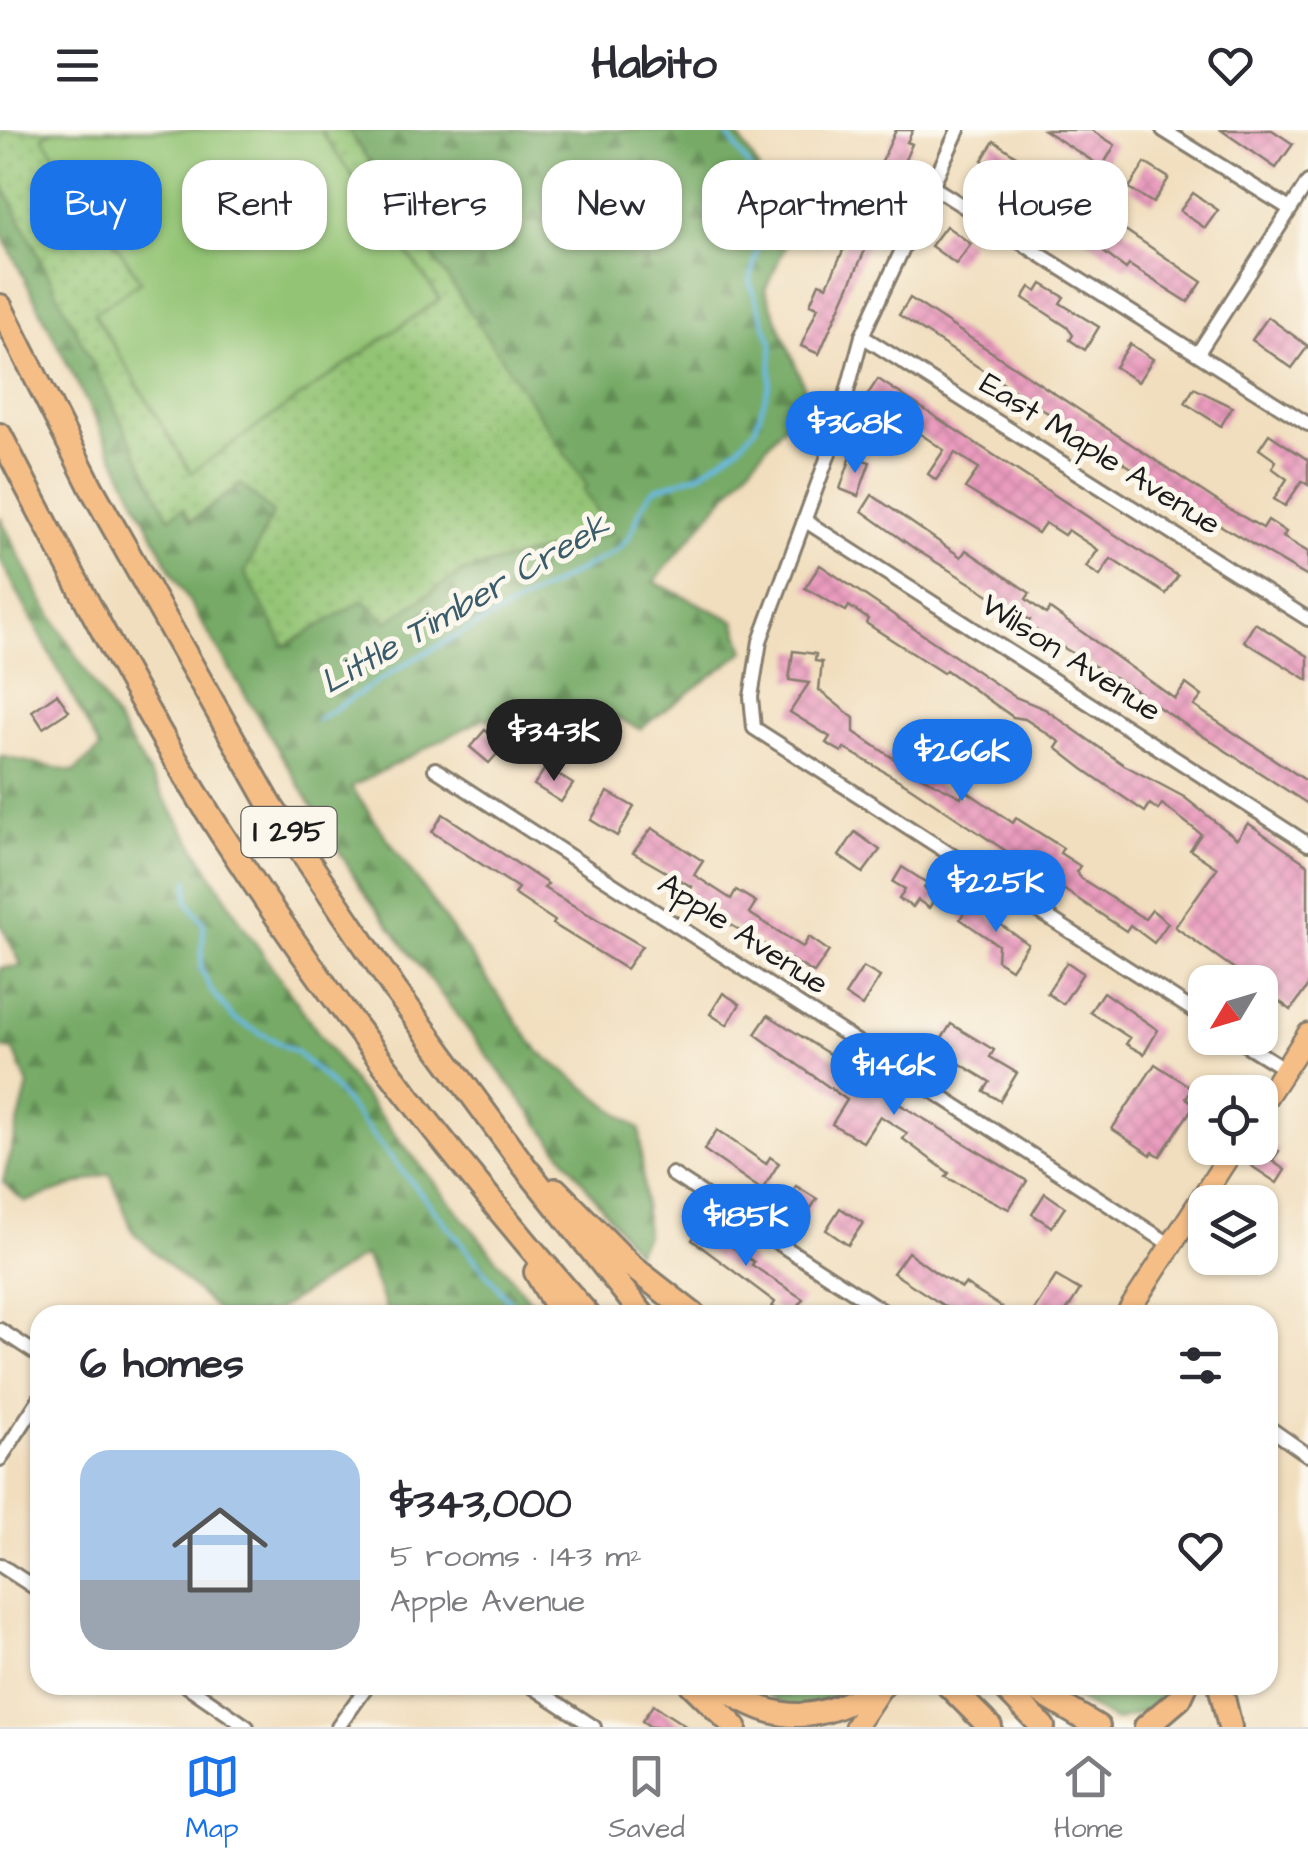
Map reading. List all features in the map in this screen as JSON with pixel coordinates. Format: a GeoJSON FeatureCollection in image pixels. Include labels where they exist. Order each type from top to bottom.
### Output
{"type":"FeatureCollection","features":[{"type":"Feature","properties":{"kind":"highway","name":"I 295"},"geometry":{"type":"LineString","coordinates":[[0,306],[100,504],[271,806],[395,990],[525,1167],[636,1305]]}},
{"type":"Feature","properties":{"kind":"highway","name":"I 295"},"geometry":{"type":"LineString","coordinates":[[0,435],[80,589],[221,832],[390,1076],[579,1305]]}},
{"type":"Feature","properties":{"kind":"highway"},"geometry":{"type":"LineString","coordinates":[[525,1167],[568,1198],[630,1264],[681,1305]]}},
{"type":"Feature","properties":{"kind":"highway"},"geometry":{"type":"LineString","coordinates":[[507,1221],[556,1305]]}},
{"type":"Feature","properties":{"kind":"highway"},"geometry":{"type":"LineString","coordinates":[[702,1695],[736,1727]]}},
{"type":"Feature","properties":{"kind":"highway"},"geometry":{"type":"LineString","coordinates":[[728,1695],[739,1704],[796,1722],[824,1717],[865,1695]]}},
{"type":"Feature","properties":{"kind":"highway"},"geometry":{"type":"LineString","coordinates":[[958,1695],[990,1727]]}},
{"type":"Feature","properties":{"kind":"highway"},"geometry":{"type":"LineString","coordinates":[[1012,1695],[1043,1727]]}},
{"type":"Feature","properties":{"kind":"highway"},"geometry":{"type":"LineString","coordinates":[[1045,1695],[1098,1727]]}},
{"type":"Feature","properties":{"kind":"highway"},"geometry":{"type":"LineString","coordinates":[[1146,1727],[1181,1695]]}},
{"type":"Feature","properties":{"kind":"highway"},"geometry":{"type":"LineString","coordinates":[[1222,1695],[1230,1727]]}},
{"type":"Feature","properties":{"kind":"main road"},"geometry":{"type":"LineString","coordinates":[[1278,1080],[1308,1034]]}},
{"type":"Feature","properties":{"kind":"main road"},"geometry":{"type":"LineString","coordinates":[[1133,1305],[1223,1165]]}},
{"type":"Feature","properties":{"kind":"main road"},"geometry":{"type":"LineString","coordinates":[[856,1727],[877,1695]]}},
{"type":"Feature","properties":{"kind":"street"},"geometry":{"type":"LineString","coordinates":[[943,164],[958,130]]}},
{"type":"Feature","properties":{"kind":"street"},"geometry":{"type":"LineString","coordinates":[[1163,130],[1290,209]]}},
{"type":"Feature","properties":{"kind":"street"},"geometry":{"type":"LineString","coordinates":[[1198,353],[1308,182]]}},
{"type":"Feature","properties":{"kind":"street"},"geometry":{"type":"LineString","coordinates":[[943,192],[1308,424]]}},
{"type":"Feature","properties":{"kind":"street"},"geometry":{"type":"LineString","coordinates":[[903,250],[862,336],[834,437],[760,642],[751,697],[754,728],[1188,1007]]}},
{"type":"Feature","properties":{"kind":"street","name":"East Maple Avenue"},"geometry":{"type":"LineString","coordinates":[[862,336],[1308,619]]}},
{"type":"Feature","properties":{"kind":"street","name":"Wilson Avenue"},"geometry":{"type":"LineString","coordinates":[[804,520],[1308,844]]}},
{"type":"Feature","properties":{"kind":"street","name":"Apple Avenue"},"geometry":{"type":"LineString","coordinates":[[436,768],[1172,1245]]}},
{"type":"Feature","properties":{"kind":"street"},"geometry":{"type":"LineString","coordinates":[[1262,1055],[1285,1069]]}},
{"type":"Feature","properties":{"kind":"street"},"geometry":{"type":"LineString","coordinates":[[672,1174],[873,1305]]}},
{"type":"Feature","properties":{"kind":"street"},"geometry":{"type":"LineString","coordinates":[[0,1330],[30,1350]]}},
{"type":"Feature","properties":{"kind":"street"},"geometry":{"type":"LineString","coordinates":[[0,1459],[30,1413]]}},
{"type":"Feature","properties":{"kind":"street"},"geometry":{"type":"LineString","coordinates":[[1278,1434],[1308,1455]]}},
{"type":"Feature","properties":{"kind":"street"},"geometry":{"type":"LineString","coordinates":[[0,1565],[30,1584]]}},
{"type":"Feature","properties":{"kind":"street"},"geometry":{"type":"LineString","coordinates":[[201,1695],[247,1727]]}},
{"type":"Feature","properties":{"kind":"street"},"geometry":{"type":"LineString","coordinates":[[338,1727],[361,1695]]}},
{"type":"Feature","properties":{"kind":"street"},"geometry":{"type":"LineString","coordinates":[[545,1695],[594,1727]]}},
{"type":"Feature","properties":{"kind":"green space"},"geometry":{"type":"Polygon","coordinates":[[[0,130],[348,130],[368,160],[347,160],[347,250],[429,250],[587,486],[583,490],[610,533],[461,572],[387,622],[363,600],[285,646],[245,573],[273,513],[241,484],[191,521],[183,508],[169,517],[36,250],[162,250],[162,160],[30,160],[30,238],[0,178],[0,130]]]}},
{"type":"Feature","properties":{"kind":"green space"},"geometry":{"type":"Polygon","coordinates":[[[53,130],[320,130],[347,168],[347,250],[405,250],[440,299],[191,473],[94,313],[141,281],[120,250],[162,250],[162,160],[59,160],[43,137],[53,130]]]}},
{"type":"Feature","properties":{"kind":"green space"},"geometry":{"type":"Polygon","coordinates":[[[348,130],[734,130],[753,160],[702,160],[702,250],[784,250],[765,290],[808,396],[654,582],[735,621],[745,651],[640,729],[595,708],[547,736],[485,718],[351,787],[538,1051],[640,1130],[646,1234],[636,1252],[363,891],[175,578],[0,230],[0,177],[30,231],[30,250],[41,250],[192,521],[311,431],[368,597],[610,532],[426,250],[522,250],[522,160],[368,160],[348,130]]]}},
{"type":"Feature","properties":{"kind":"green space"},"geometry":{"type":"Polygon","coordinates":[[[0,517],[42,600],[244,927],[355,1085],[534,1305],[384,1305],[365,1255],[285,1305],[211,1305],[133,1232],[110,1173],[25,1202],[3,1182],[28,1085],[14,1050],[0,1048],[0,968],[22,966],[0,923],[0,756],[74,772],[100,749],[0,559],[0,517]]]}},
{"type":"Feature","properties":{"kind":"green space"},"geometry":{"type":"Polygon","coordinates":[[[769,1695],[840,1695],[832,1702],[795,1710],[769,1695]]]}},
{"type":"Feature","properties":{"kind":"green space"},"geometry":{"type":"Polygon","coordinates":[[[1070,1695],[1162,1695],[1158,1707],[1115,1721],[1070,1695]]]}},
{"type":"Feature","properties":{"kind":"building"},"geometry":{"type":"Polygon","coordinates":[[[896,130],[913,130],[905,160],[882,160],[896,130]]]}},
{"type":"Feature","properties":{"kind":"building"},"geometry":{"type":"Polygon","coordinates":[[[1044,130],[1091,130],[1115,145],[1106,160],[1091,160],[1044,130]]]}},
{"type":"Feature","properties":{"kind":"building"},"geometry":{"type":"Polygon","coordinates":[[[1221,130],[1272,130],[1293,144],[1276,168],[1221,130]]]}},
{"type":"Feature","properties":{"kind":"building"},"geometry":{"type":"Polygon","coordinates":[[[994,141],[1022,160],[982,160],[994,141]]]}},
{"type":"Feature","properties":{"kind":"building"},"geometry":{"type":"Polygon","coordinates":[[[1145,163],[1169,178],[1153,203],[1129,188],[1145,163]]]}},
{"type":"Feature","properties":{"kind":"building"},"geometry":{"type":"Polygon","coordinates":[[[1193,193],[1218,210],[1205,228],[1180,211],[1193,193]]]}},
{"type":"Feature","properties":{"kind":"building"},"geometry":{"type":"Polygon","coordinates":[[[946,226],[963,238],[963,250],[966,250],[956,264],[937,250],[943,250],[946,226]]]}},
{"type":"Feature","properties":{"kind":"building"},"geometry":{"type":"Polygon","coordinates":[[[1128,232],[1202,282],[1188,302],[1129,265],[1126,269],[1101,250],[1128,250],[1128,232]]]}},
{"type":"Feature","properties":{"kind":"building"},"geometry":{"type":"Polygon","coordinates":[[[843,250],[865,250],[819,354],[801,346],[818,307],[810,304],[819,283],[827,286],[843,250]]]}},
{"type":"Feature","properties":{"kind":"building"},"geometry":{"type":"Polygon","coordinates":[[[1042,284],[1064,297],[1060,303],[1099,327],[1085,350],[1070,340],[1073,335],[1067,327],[1023,298],[1030,287],[1037,292],[1042,284]]]}},
{"type":"Feature","properties":{"kind":"building"},"geometry":{"type":"Polygon","coordinates":[[[910,298],[1229,509],[1263,528],[1268,520],[1286,532],[1283,537],[1308,552],[1308,577],[1206,517],[899,315],[910,298]]]}},
{"type":"Feature","properties":{"kind":"building"},"geometry":{"type":"Polygon","coordinates":[[[1268,317],[1308,346],[1292,368],[1252,340],[1268,317]]]}},
{"type":"Feature","properties":{"kind":"building"},"geometry":{"type":"Polygon","coordinates":[[[1130,344],[1153,359],[1138,382],[1115,367],[1130,344]]]}},
{"type":"Feature","properties":{"kind":"building"},"geometry":{"type":"Polygon","coordinates":[[[878,379],[1178,576],[1166,594],[1111,559],[1100,576],[1086,567],[1098,550],[1068,530],[1064,535],[1045,523],[1038,533],[965,488],[979,468],[955,453],[936,480],[928,474],[944,450],[866,397],[878,379]]]}},
{"type":"Feature","properties":{"kind":"building"},"geometry":{"type":"Polygon","coordinates":[[[1194,388],[1232,407],[1221,426],[1185,403],[1194,388]]]}},
{"type":"Feature","properties":{"kind":"building"},"geometry":{"type":"Polygon","coordinates":[[[1269,434],[1308,460],[1308,485],[1302,481],[1285,506],[1274,499],[1287,479],[1272,468],[1276,461],[1259,449],[1269,434]]]}},
{"type":"Feature","properties":{"kind":"building"},"geometry":{"type":"Polygon","coordinates":[[[851,456],[870,462],[858,496],[840,489],[851,456]]]}},
{"type":"Feature","properties":{"kind":"building"},"geometry":{"type":"Polygon","coordinates":[[[872,495],[961,557],[966,550],[1030,593],[1026,599],[1046,614],[1050,609],[1175,699],[1186,684],[1202,696],[1194,706],[1308,782],[1308,804],[1155,705],[1152,710],[1142,703],[1140,693],[1042,635],[1027,624],[1030,620],[915,549],[862,511],[872,495]]]}},
{"type":"Feature","properties":{"kind":"building"},"geometry":{"type":"Polygon","coordinates":[[[820,565],[1015,697],[1045,709],[1124,765],[1184,797],[1237,839],[1248,823],[1308,865],[1308,986],[1291,1010],[1278,1000],[1278,965],[1229,965],[1175,927],[1217,868],[1190,850],[1201,834],[1162,804],[1158,810],[1150,804],[1145,812],[1056,748],[1060,742],[1025,719],[1013,717],[946,670],[943,673],[866,623],[868,619],[849,606],[846,611],[805,588],[820,565]]]}},
{"type":"Feature","properties":{"kind":"building"},"geometry":{"type":"Polygon","coordinates":[[[1255,623],[1308,656],[1308,680],[1244,641],[1255,623]]]}},
{"type":"Feature","properties":{"kind":"building"},"geometry":{"type":"Polygon","coordinates":[[[793,651],[816,654],[815,661],[822,662],[819,690],[854,718],[854,732],[920,776],[961,797],[965,790],[1013,823],[1016,818],[1063,848],[1060,853],[1080,866],[1076,872],[1082,879],[1145,919],[1152,910],[1168,923],[1154,943],[1130,925],[1126,931],[907,785],[844,748],[842,752],[826,743],[830,737],[790,712],[809,683],[789,680],[793,651]]]}},
{"type":"Feature","properties":{"kind":"building"},"geometry":{"type":"Polygon","coordinates":[[[57,694],[69,711],[43,728],[32,711],[57,694]]]}},
{"type":"Feature","properties":{"kind":"building"},"geometry":{"type":"Polygon","coordinates":[[[485,730],[504,746],[489,763],[470,747],[485,730]]]}},
{"type":"Feature","properties":{"kind":"building"},"geometry":{"type":"Polygon","coordinates":[[[546,767],[573,784],[561,802],[534,785],[546,767]]]}},
{"type":"Feature","properties":{"kind":"building"},"geometry":{"type":"Polygon","coordinates":[[[608,792],[634,807],[617,836],[591,820],[608,792]]]}},
{"type":"Feature","properties":{"kind":"building"},"geometry":{"type":"Polygon","coordinates":[[[443,814],[548,884],[544,888],[642,946],[626,969],[553,924],[555,921],[514,894],[518,888],[432,832],[443,814]]]}},
{"type":"Feature","properties":{"kind":"building"},"geometry":{"type":"Polygon","coordinates":[[[652,828],[703,861],[694,875],[731,899],[736,890],[756,902],[749,913],[803,947],[809,937],[829,951],[814,973],[719,918],[686,895],[692,887],[633,853],[652,828]]]}},
{"type":"Feature","properties":{"kind":"building"},"geometry":{"type":"Polygon","coordinates":[[[855,832],[880,850],[863,873],[839,856],[855,832]]]}},
{"type":"Feature","properties":{"kind":"building"},"geometry":{"type":"Polygon","coordinates":[[[902,867],[927,883],[924,888],[937,896],[929,908],[918,900],[913,907],[899,899],[905,889],[893,882],[902,867]]]}},
{"type":"Feature","properties":{"kind":"building"},"geometry":{"type":"Polygon","coordinates":[[[970,903],[1028,944],[1011,969],[997,960],[998,945],[960,919],[970,903]]]}},
{"type":"Feature","properties":{"kind":"building"},"geometry":{"type":"Polygon","coordinates":[[[1067,962],[1083,973],[1063,1004],[1047,993],[1067,962]]]}},
{"type":"Feature","properties":{"kind":"building"},"geometry":{"type":"Polygon","coordinates":[[[863,967],[880,977],[862,1006],[845,995],[863,967]]]}},
{"type":"Feature","properties":{"kind":"building"},"geometry":{"type":"Polygon","coordinates":[[[1103,992],[1158,1030],[1144,1054],[1126,1044],[1130,1038],[1090,1012],[1103,992]]]}},
{"type":"Feature","properties":{"kind":"building"},"geometry":{"type":"Polygon","coordinates":[[[723,993],[740,1004],[727,1025],[710,1014],[723,993]]]}},
{"type":"Feature","properties":{"kind":"building"},"geometry":{"type":"Polygon","coordinates":[[[768,1015],[868,1079],[866,1084],[1027,1181],[1009,1209],[946,1177],[949,1173],[903,1139],[907,1133],[880,1116],[863,1142],[832,1124],[847,1100],[755,1034],[768,1015]]]}},
{"type":"Feature","properties":{"kind":"building"},"geometry":{"type":"Polygon","coordinates":[[[951,1024],[994,1050],[990,1057],[1017,1073],[1000,1101],[984,1091],[990,1082],[952,1059],[947,1067],[931,1056],[951,1024]]]}},
{"type":"Feature","properties":{"kind":"building"},"geometry":{"type":"Polygon","coordinates":[[[1155,1064],[1188,1085],[1188,1114],[1160,1156],[1153,1152],[1151,1155],[1112,1129],[1155,1064]]]}},
{"type":"Feature","properties":{"kind":"building"},"geometry":{"type":"Polygon","coordinates":[[[717,1130],[766,1164],[770,1157],[779,1163],[762,1190],[704,1150],[717,1130]]]}},
{"type":"Feature","properties":{"kind":"building"},"geometry":{"type":"Polygon","coordinates":[[[1250,1165],[1278,1165],[1285,1170],[1277,1183],[1250,1165]]]}},
{"type":"Feature","properties":{"kind":"building"},"geometry":{"type":"Polygon","coordinates":[[[796,1186],[817,1199],[805,1217],[784,1204],[796,1186]]]}},
{"type":"Feature","properties":{"kind":"building"},"geometry":{"type":"Polygon","coordinates":[[[1045,1193],[1065,1207],[1052,1227],[1032,1214],[1045,1193]]]}},
{"type":"Feature","properties":{"kind":"building"},"geometry":{"type":"Polygon","coordinates":[[[840,1208],[863,1223],[848,1245],[826,1230],[840,1208]]]}},
{"type":"Feature","properties":{"kind":"building"},"geometry":{"type":"Polygon","coordinates":[[[705,1220],[721,1230],[717,1236],[754,1262],[752,1265],[803,1299],[799,1305],[773,1305],[775,1302],[692,1240],[705,1220]]]}},
{"type":"Feature","properties":{"kind":"building"},"geometry":{"type":"Polygon","coordinates":[[[908,1252],[962,1288],[965,1284],[998,1305],[943,1305],[893,1273],[908,1252]]]}},
{"type":"Feature","properties":{"kind":"building"},"geometry":{"type":"Polygon","coordinates":[[[1056,1276],[1080,1290],[1070,1305],[1037,1305],[1056,1276]]]}},
{"type":"Feature","properties":{"kind":"building"},"geometry":{"type":"Polygon","coordinates":[[[653,1705],[687,1727],[651,1727],[642,1721],[653,1705]]]}},
{"type":"Feature","properties":{"kind":"waterway","name":"Little Timber Creek"},"geometry":{"type":"LineString","coordinates":[[317,720],[412,660],[614,552],[629,537],[655,489],[699,474],[738,447],[755,428],[770,383],[772,344],[750,283],[765,212],[753,173],[724,130]]}},
{"type":"Feature","properties":{"kind":"waterway","name":"Little Timber Creek"},"geometry":{"type":"LineString","coordinates":[[188,880],[188,901],[204,924],[201,969],[212,992],[234,1019],[296,1052],[328,1081],[513,1305]]}}]}
